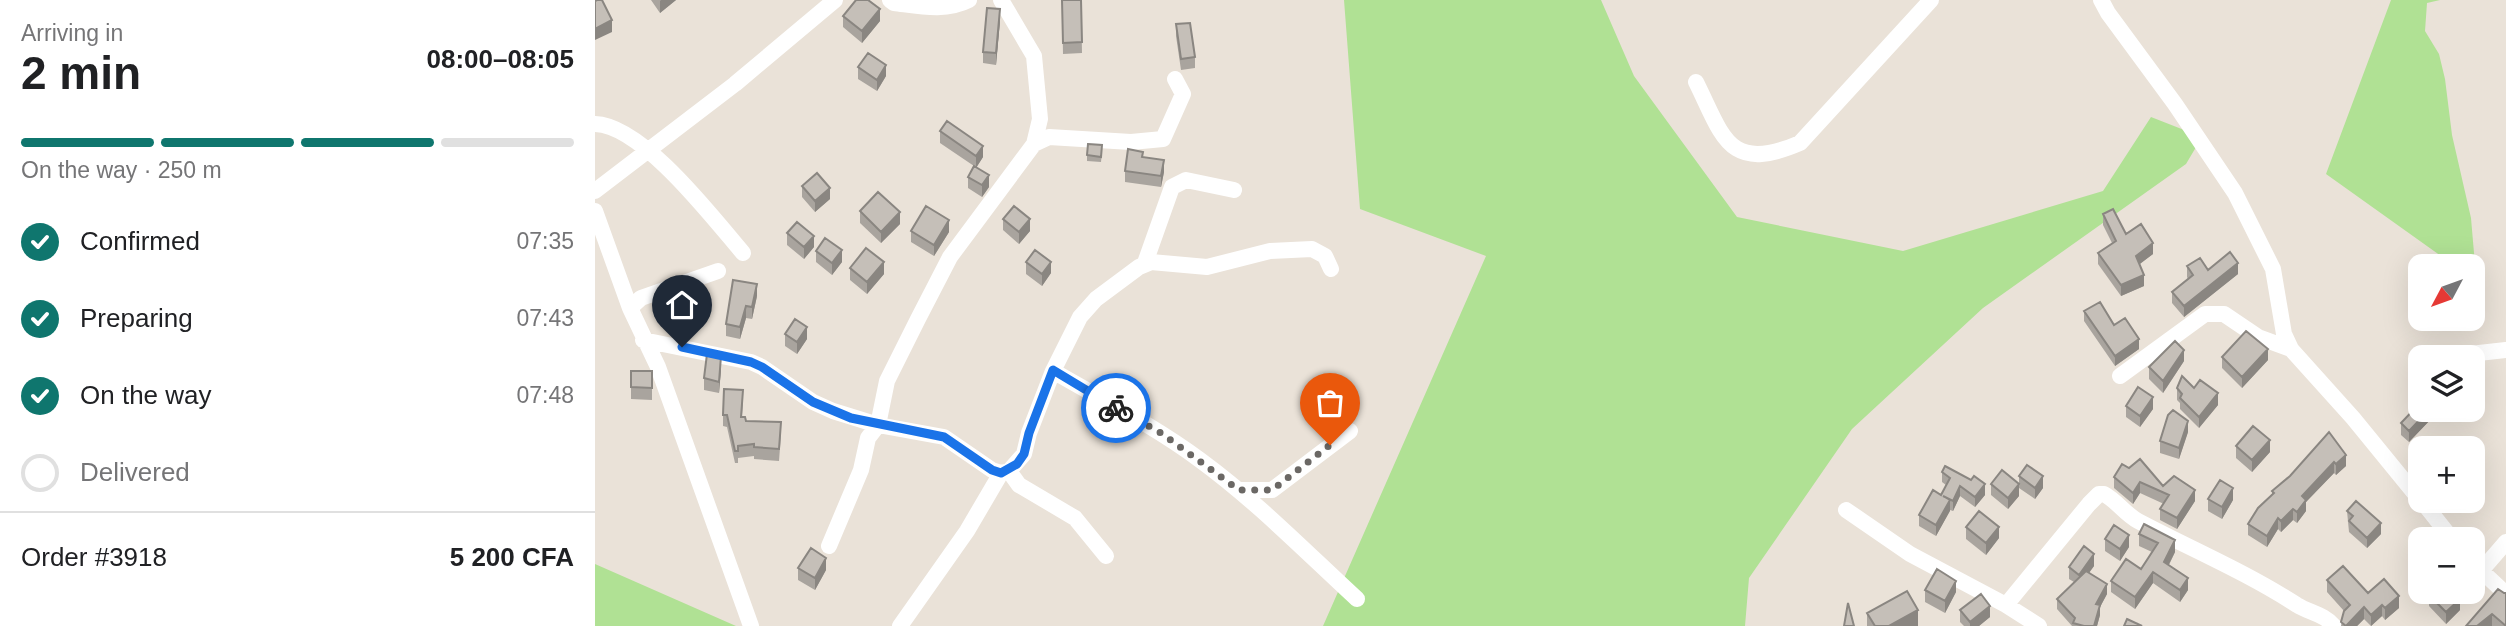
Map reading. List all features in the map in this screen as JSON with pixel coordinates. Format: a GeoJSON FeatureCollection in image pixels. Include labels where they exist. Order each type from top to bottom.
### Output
{"type":"FeatureCollection","features":[{"type":"Feature","properties":{"kind":"street"},"geometry":{"type":"LineString","coordinates":[[595,191],[648,152],[835,0]]}},
{"type":"Feature","properties":{"kind":"street"},"geometry":{"type":"LineString","coordinates":[[890,0],[894,3],[932,7],[957,6],[969,0]]}},
{"type":"Feature","properties":{"kind":"street"},"geometry":{"type":"LineString","coordinates":[[829,546],[861,470],[868,438],[878,425],[887,381],[950,257],[1034,144],[1040,119],[1034,55],[1000,0]]}},
{"type":"Feature","properties":{"kind":"street"},"geometry":{"type":"LineString","coordinates":[[1696,82],[1726,141],[1738,151],[1758,154],[1784,150],[1800,143],[1931,0]]}},
{"type":"Feature","properties":{"kind":"street"},"geometry":{"type":"LineString","coordinates":[[2101,0],[2235,192],[2273,269],[2284,334],[2291,349],[2408,484]]}},
{"type":"Feature","properties":{"kind":"street"},"geometry":{"type":"LineString","coordinates":[[1034,144],[1049,137],[1131,142],[1163,139],[1183,94],[1175,79]]}},
{"type":"Feature","properties":{"kind":"street"},"geometry":{"type":"LineString","coordinates":[[595,124],[604,124],[625,135],[680,179],[743,253]]}},
{"type":"Feature","properties":{"kind":"street"},"geometry":{"type":"LineString","coordinates":[[1145,263],[1172,187],[1186,180],[1234,190]]}},
{"type":"Feature","properties":{"kind":"street"},"geometry":{"type":"LineString","coordinates":[[595,211],[630,308],[658,367],[751,626]]}},
{"type":"Feature","properties":{"kind":"street"},"geometry":{"type":"LineString","coordinates":[[900,626],[1005,472],[1024,454],[1029,433],[1053,370],[1080,317],[1095,299],[1145,263],[1207,267],[1270,251],[1312,248],[1325,256],[1331,269]]}},
{"type":"Feature","properties":{"kind":"street"},"geometry":{"type":"LineString","coordinates":[[630,308],[641,298],[718,271]]}},
{"type":"Feature","properties":{"kind":"street"},"geometry":{"type":"LineString","coordinates":[[2120,376],[2205,314],[2224,314],[2258,337],[2291,349]]}},
{"type":"Feature","properties":{"kind":"street"},"geometry":{"type":"LineString","coordinates":[[643,340],[751,362],[813,402],[851,418],[944,437],[992,470],[1005,472],[1019,485],[1075,518],[1106,556]]}},
{"type":"Feature","properties":{"kind":"street"},"geometry":{"type":"LineString","coordinates":[[2485,352],[2506,350]]}},
{"type":"Feature","properties":{"kind":"street"},"geometry":{"type":"LineString","coordinates":[[1053,370],[1161,433],[1239,490],[1357,599]]}},
{"type":"Feature","properties":{"kind":"street"},"geometry":{"type":"LineString","coordinates":[[1239,490],[1272,490],[1350,430]]}},
{"type":"Feature","properties":{"kind":"street"},"geometry":{"type":"LineString","coordinates":[[2005,605],[2089,504],[2099,494],[2104,494],[2134,519],[2247,574],[2299,606],[2324,616],[2334,626]]}},
{"type":"Feature","properties":{"kind":"street"},"geometry":{"type":"LineString","coordinates":[[1846,510],[1910,554],[2039,626]]}},
{"type":"Feature","properties":{"kind":"street"},"geometry":{"type":"LineString","coordinates":[[2431,513],[2442,527]]}},
{"type":"Feature","properties":{"kind":"street"},"geometry":{"type":"LineString","coordinates":[[2485,561],[2506,542]]}},
{"type":"Feature","properties":{"kind":"street"},"geometry":{"type":"LineString","coordinates":[[2485,575],[2506,594]]}},
{"type":"Feature","properties":{"kind":"green space"},"geometry":{"type":"Polygon","coordinates":[[[1344,0],[1601,0],[1634,76],[1737,217],[1903,251],[2103,191],[2151,117],[2202,137],[2186,164],[1983,308],[1852,429],[1749,578],[1745,626],[1323,626],[1486,256],[1360,209],[1344,0]]]}},
{"type":"Feature","properties":{"kind":"green space"},"geometry":{"type":"Polygon","coordinates":[[[2391,0],[2440,0],[2427,3],[2425,31],[2439,54],[2445,79],[2452,135],[2471,218],[2474,254],[2438,254],[2326,174],[2391,0]]]}},
{"type":"Feature","properties":{"kind":"green space"},"geometry":{"type":"Polygon","coordinates":[[[595,564],[736,626],[595,626],[595,564]]]}},
{"type":"Feature","properties":{"kind":"building"},"geometry":{"type":"Polygon","coordinates":[[[602,0],[612,20],[595,29],[595,1],[602,0]]]}},
{"type":"Feature","properties":{"kind":"building"},"geometry":{"type":"Polygon","coordinates":[[[856,0],[868,0],[880,9],[862,31],[843,16],[856,0]]]}},
{"type":"Feature","properties":{"kind":"building"},"geometry":{"type":"Polygon","coordinates":[[[1062,0],[1081,0],[1082,42],[1063,43],[1062,0]]]}},
{"type":"Feature","properties":{"kind":"building"},"geometry":{"type":"Polygon","coordinates":[[[987,8],[1000,9],[996,53],[983,52],[987,8]]]}},
{"type":"Feature","properties":{"kind":"building"},"geometry":{"type":"Polygon","coordinates":[[[1190,23],[1195,57],[1181,59],[1176,24],[1190,23]]]}},
{"type":"Feature","properties":{"kind":"building"},"geometry":{"type":"Polygon","coordinates":[[[868,53],[886,65],[877,80],[858,67],[868,53]]]}},
{"type":"Feature","properties":{"kind":"building"},"geometry":{"type":"Polygon","coordinates":[[[947,121],[983,146],[976,156],[940,131],[947,121]]]}},
{"type":"Feature","properties":{"kind":"building"},"geometry":{"type":"Polygon","coordinates":[[[1088,144],[1102,145],[1101,157],[1087,155],[1088,144]]]}},
{"type":"Feature","properties":{"kind":"building"},"geometry":{"type":"Polygon","coordinates":[[[1128,149],[1143,152],[1142,157],[1164,160],[1161,176],[1125,171],[1128,149]]]}},
{"type":"Feature","properties":{"kind":"building"},"geometry":{"type":"Polygon","coordinates":[[[974,166],[989,175],[982,185],[968,177],[974,166]]]}},
{"type":"Feature","properties":{"kind":"building"},"geometry":{"type":"Polygon","coordinates":[[[817,173],[830,188],[815,201],[802,186],[817,173]]]}},
{"type":"Feature","properties":{"kind":"building"},"geometry":{"type":"Polygon","coordinates":[[[878,192],[900,212],[881,232],[860,211],[878,192]]]}},
{"type":"Feature","properties":{"kind":"building"},"geometry":{"type":"Polygon","coordinates":[[[926,206],[949,220],[934,245],[911,231],[926,206]]]}},
{"type":"Feature","properties":{"kind":"building"},"geometry":{"type":"Polygon","coordinates":[[[1014,206],[1030,219],[1019,232],[1003,219],[1014,206]]]}},
{"type":"Feature","properties":{"kind":"building"},"geometry":{"type":"Polygon","coordinates":[[[2113,209],[2126,234],[2141,224],[2153,243],[2136,256],[2144,275],[2121,285],[2098,253],[2116,241],[2103,214],[2113,209]]]}},
{"type":"Feature","properties":{"kind":"building"},"geometry":{"type":"Polygon","coordinates":[[[797,222],[814,236],[804,247],[787,233],[797,222]]]}},
{"type":"Feature","properties":{"kind":"building"},"geometry":{"type":"Polygon","coordinates":[[[825,238],[842,250],[832,263],[816,251],[825,238]]]}},
{"type":"Feature","properties":{"kind":"building"},"geometry":{"type":"Polygon","coordinates":[[[866,248],[884,262],[867,282],[850,268],[866,248]]]}},
{"type":"Feature","properties":{"kind":"building"},"geometry":{"type":"Polygon","coordinates":[[[1035,250],[1051,262],[1042,274],[1026,262],[1035,250]]]}},
{"type":"Feature","properties":{"kind":"building"},"geometry":{"type":"Polygon","coordinates":[[[2230,252],[2238,263],[2184,306],[2172,292],[2193,275],[2187,266],[2200,258],[2208,270],[2230,252]]]}},
{"type":"Feature","properties":{"kind":"building"},"geometry":{"type":"Polygon","coordinates":[[[733,280],[757,284],[752,307],[746,306],[740,327],[726,324],[733,280]]]}},
{"type":"Feature","properties":{"kind":"building"},"geometry":{"type":"Polygon","coordinates":[[[2100,302],[2114,325],[2125,318],[2139,339],[2115,356],[2084,311],[2100,302]]]}},
{"type":"Feature","properties":{"kind":"building"},"geometry":{"type":"Polygon","coordinates":[[[795,319],[807,327],[797,342],[785,334],[795,319]]]}},
{"type":"Feature","properties":{"kind":"building"},"geometry":{"type":"Polygon","coordinates":[[[2246,331],[2268,349],[2242,377],[2222,357],[2246,331]]]}},
{"type":"Feature","properties":{"kind":"building"},"geometry":{"type":"Polygon","coordinates":[[[2175,341],[2184,350],[2163,381],[2149,367],[2175,341]]]}},
{"type":"Feature","properties":{"kind":"building"},"geometry":{"type":"Polygon","coordinates":[[[707,354],[721,356],[719,382],[704,378],[707,354]]]}},
{"type":"Feature","properties":{"kind":"building"},"geometry":{"type":"Polygon","coordinates":[[[631,371],[652,371],[652,388],[631,387],[631,371]]]}},
{"type":"Feature","properties":{"kind":"building"},"geometry":{"type":"Polygon","coordinates":[[[2182,376],[2194,388],[2200,380],[2218,393],[2199,417],[2180,398],[2182,394],[2177,388],[2182,376]]]}},
{"type":"Feature","properties":{"kind":"building"},"geometry":{"type":"Polygon","coordinates":[[[2138,387],[2153,397],[2140,416],[2126,406],[2138,387]]]}},
{"type":"Feature","properties":{"kind":"building"},"geometry":{"type":"Polygon","coordinates":[[[724,389],[743,390],[741,417],[745,417],[746,421],[781,422],[779,449],[754,447],[754,444],[738,446],[738,451],[735,451],[727,415],[723,415],[724,389]]]}},
{"type":"Feature","properties":{"kind":"building"},"geometry":{"type":"Polygon","coordinates":[[[2173,410],[2188,421],[2179,448],[2160,441],[2168,415],[2173,410]]]}},
{"type":"Feature","properties":{"kind":"building"},"geometry":{"type":"Polygon","coordinates":[[[2408,416],[2408,422],[2418,422],[2409,431],[2401,423],[2408,416]]]}},
{"type":"Feature","properties":{"kind":"building"},"geometry":{"type":"Polygon","coordinates":[[[2253,426],[2270,440],[2252,460],[2236,446],[2253,426]]]}},
{"type":"Feature","properties":{"kind":"building"},"geometry":{"type":"Polygon","coordinates":[[[2329,432],[2346,455],[2336,464],[2334,462],[2302,496],[2306,500],[2297,512],[2293,509],[2281,521],[2278,518],[2267,536],[2248,524],[2258,508],[2274,493],[2272,491],[2290,476],[2329,432]]]}},
{"type":"Feature","properties":{"kind":"building"},"geometry":{"type":"Polygon","coordinates":[[[2140,459],[2163,486],[2174,476],[2195,490],[2177,518],[2160,509],[2169,495],[2140,482],[2133,493],[2114,477],[2122,464],[2129,468],[2140,459]]]}},
{"type":"Feature","properties":{"kind":"building"},"geometry":{"type":"Polygon","coordinates":[[[2027,465],[2043,476],[2035,488],[2019,476],[2027,465]]]}},
{"type":"Feature","properties":{"kind":"building"},"geometry":{"type":"Polygon","coordinates":[[[1945,466],[1971,480],[1974,476],[1985,484],[1975,497],[1960,486],[1953,501],[1943,496],[1950,500],[1936,525],[1919,515],[1933,490],[1941,495],[1950,478],[1942,472],[1945,466]]]}},
{"type":"Feature","properties":{"kind":"building"},"geometry":{"type":"Polygon","coordinates":[[[2002,470],[2019,484],[2008,498],[1991,484],[2002,470]]]}},
{"type":"Feature","properties":{"kind":"building"},"geometry":{"type":"Polygon","coordinates":[[[2220,480],[2233,488],[2222,507],[2208,499],[2220,480]]]}},
{"type":"Feature","properties":{"kind":"building"},"geometry":{"type":"Polygon","coordinates":[[[2356,501],[2381,523],[2367,538],[2349,521],[2353,516],[2347,511],[2356,501]]]}},
{"type":"Feature","properties":{"kind":"building"},"geometry":{"type":"Polygon","coordinates":[[[1979,511],[1999,527],[1986,543],[1966,527],[1979,511]]]}},
{"type":"Feature","properties":{"kind":"building"},"geometry":{"type":"Polygon","coordinates":[[[2144,524],[2175,540],[2164,562],[2188,578],[2180,590],[2153,572],[2135,597],[2111,581],[2126,559],[2141,569],[2158,543],[2139,534],[2144,524]]]}},
{"type":"Feature","properties":{"kind":"building"},"geometry":{"type":"Polygon","coordinates":[[[2114,525],[2129,535],[2120,549],[2105,539],[2114,525]]]}},
{"type":"Feature","properties":{"kind":"building"},"geometry":{"type":"Polygon","coordinates":[[[2084,546],[2094,554],[2079,575],[2069,567],[2084,546]]]}},
{"type":"Feature","properties":{"kind":"building"},"geometry":{"type":"Polygon","coordinates":[[[811,548],[826,558],[815,578],[798,568],[811,548]]]}},
{"type":"Feature","properties":{"kind":"building"},"geometry":{"type":"Polygon","coordinates":[[[2343,566],[2368,593],[2384,579],[2399,596],[2371,615],[2364,607],[2346,626],[2341,622],[2344,611],[2350,605],[2327,580],[2343,566]]]}},
{"type":"Feature","properties":{"kind":"building"},"geometry":{"type":"Polygon","coordinates":[[[1937,569],[1956,581],[1945,601],[1925,590],[1937,569]]]}},
{"type":"Feature","properties":{"kind":"building"},"geometry":{"type":"Polygon","coordinates":[[[2086,571],[2107,584],[2096,604],[2100,605],[2094,626],[2073,623],[2075,618],[2057,599],[2086,571]]]}},
{"type":"Feature","properties":{"kind":"building"},"geometry":{"type":"Polygon","coordinates":[[[2498,589],[2506,593],[2506,626],[2492,614],[2477,626],[2466,626],[2498,589]]]}},
{"type":"Feature","properties":{"kind":"building"},"geometry":{"type":"Polygon","coordinates":[[[1907,591],[1918,610],[1889,626],[1875,626],[1867,613],[1907,591]]]}},
{"type":"Feature","properties":{"kind":"building"},"geometry":{"type":"Polygon","coordinates":[[[1981,594],[1990,606],[1970,622],[1960,610],[1981,594]]]}},
{"type":"Feature","properties":{"kind":"building"},"geometry":{"type":"Polygon","coordinates":[[[1848,603],[1854,626],[1844,626],[1848,603]]]}},
{"type":"Feature","properties":{"kind":"building"},"geometry":{"type":"Polygon","coordinates":[[[2438,604],[2455,604],[2446,612],[2438,604]]]}},
{"type":"Feature","properties":{"kind":"building"},"geometry":{"type":"Polygon","coordinates":[[[2127,619],[2142,626],[2124,626],[2127,619]]]}},
{"type":"Feature","properties":{"kind":"way so far"},"geometry":{"type":"LineString","coordinates":[[1116,408],[1161,433],[1239,490],[1272,490],[1330,445]]}},
{"type":"Feature","properties":{"kind":"route"},"geometry":{"type":"LineString","coordinates":[[682,347],[751,362],[813,402],[851,418],[944,437],[992,470],[1001,473],[1009,471],[1024,454],[1029,433],[1053,370],[1116,408]]}}]}
